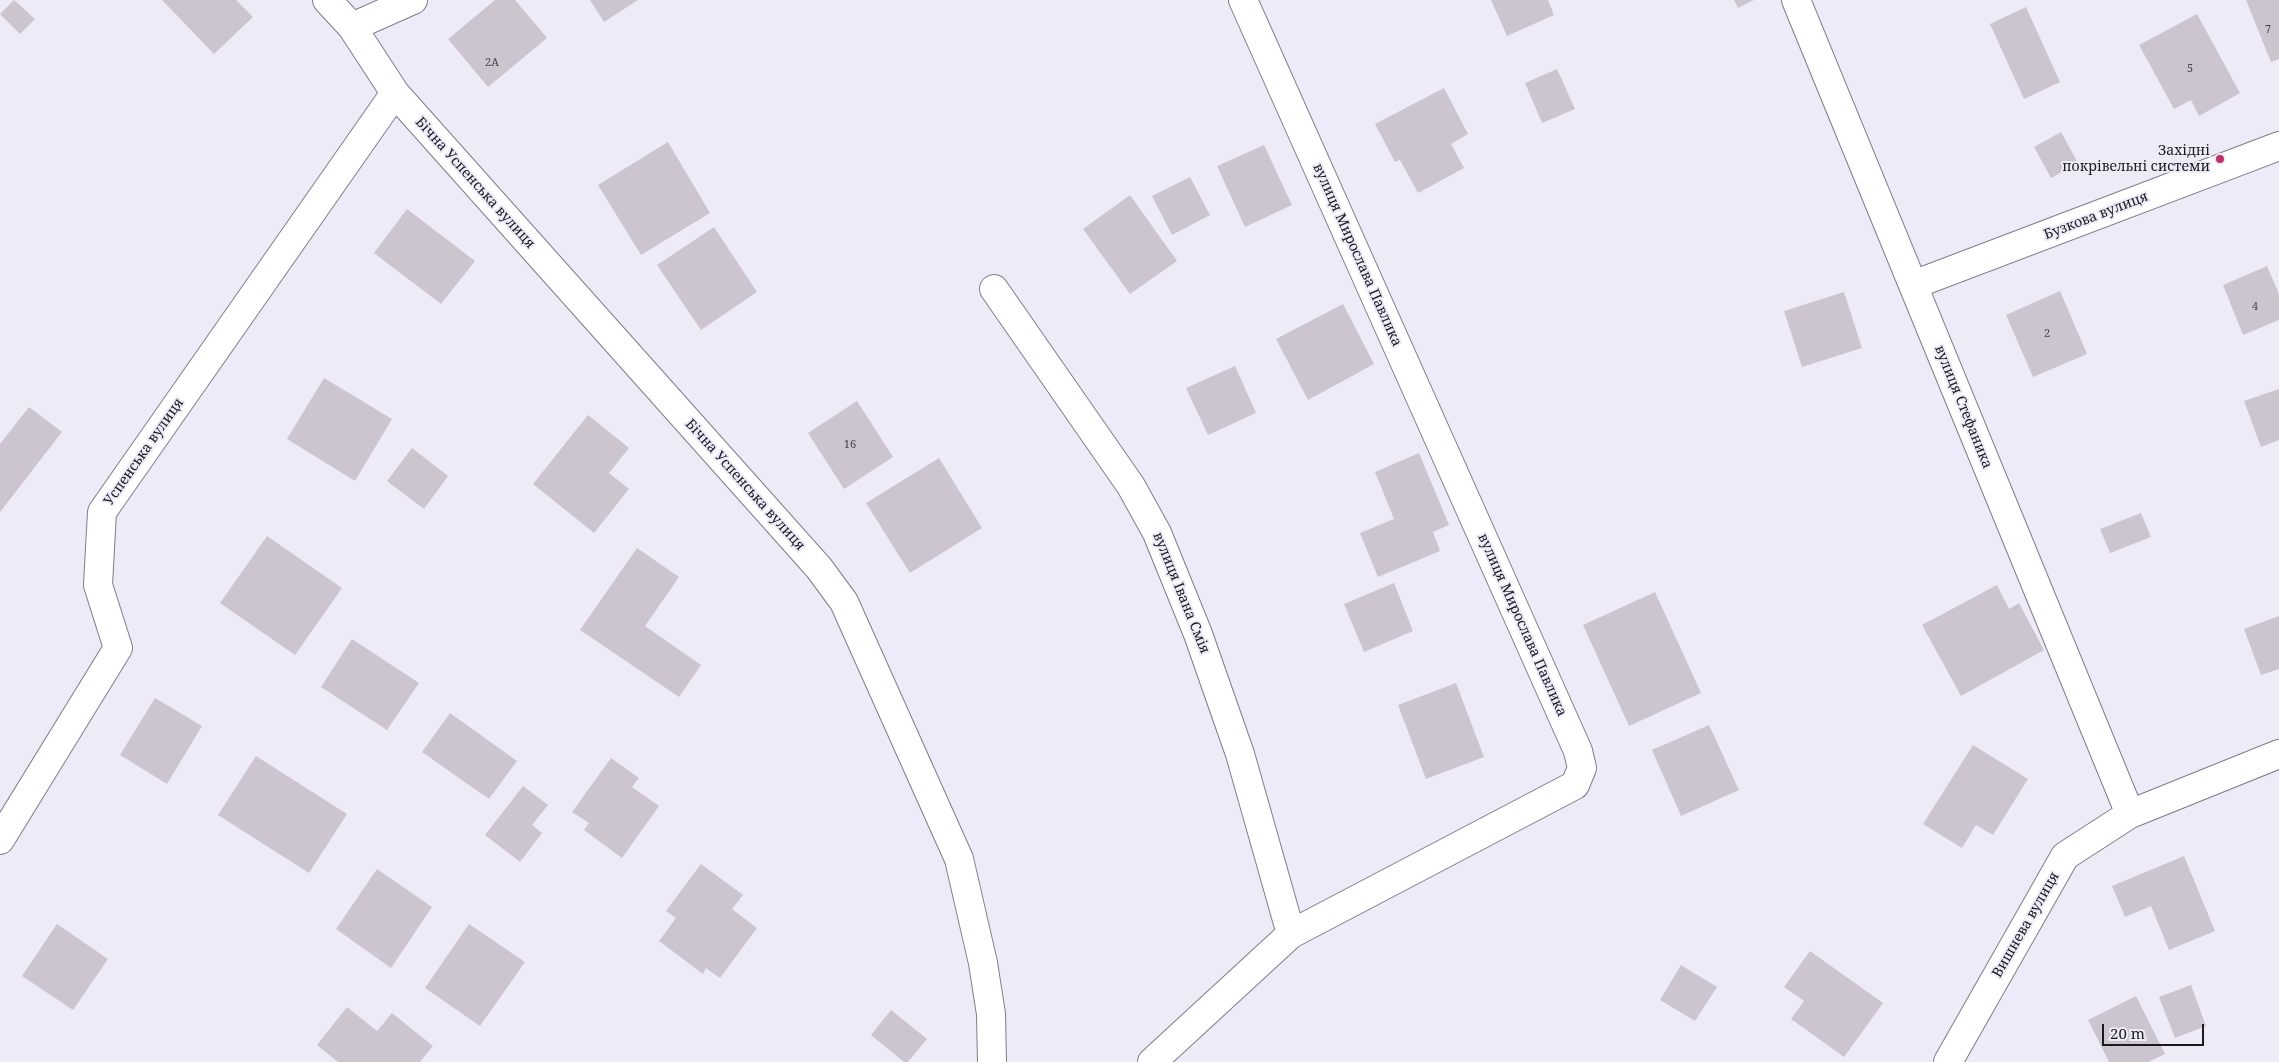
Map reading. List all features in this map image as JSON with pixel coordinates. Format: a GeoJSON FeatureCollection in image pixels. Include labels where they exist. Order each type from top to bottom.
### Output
{"type":"FeatureCollection","features":[{"type":"Feature","properties":{"kind":"street","name":"Бічна Успенська вулиця"},"geometry":{"type":"LineString","coordinates":[[327,0],[352,27],[394,93],[819,568],[844,602],[959,859],[983,963],[991,1014],[992,1062]]}},
{"type":"Feature","properties":{"kind":"street"},"geometry":{"type":"LineString","coordinates":[[352,27],[412,0]]}},
{"type":"Feature","properties":{"kind":"street","name":"вулиця Мирослава Павлика"},"geometry":{"type":"LineString","coordinates":[[1152,1062],[1291,934],[1575,785],[1582,768],[1578,751],[1243,0]]}},
{"type":"Feature","properties":{"kind":"street","name":"вулиця Стефаника"},"geometry":{"type":"LineString","coordinates":[[1796,0],[2130,814]]}},
{"type":"Feature","properties":{"kind":"street","name":"Успенська вулиця"},"geometry":{"type":"LineString","coordinates":[[0,840],[118,648],[98,585],[102,512],[394,93]]}},
{"type":"Feature","properties":{"kind":"street","name":"Бузкова вулиця"},"geometry":{"type":"LineString","coordinates":[[1913,285],[2279,146]]}},
{"type":"Feature","properties":{"kind":"street","name":"вулиця Івана Смія"},"geometry":{"type":"LineString","coordinates":[[994,289],[1131,486],[1158,533],[1198,634],[1240,754],[1291,934]]}},
{"type":"Feature","properties":{"kind":"street","name":"Вишнева вулиця"},"geometry":{"type":"LineString","coordinates":[[1948,1062],[2065,856],[2130,814],[2279,754]]}},
{"type":"Feature","properties":{"kind":"building"},"geometry":{"type":"Polygon","coordinates":[[[14,0],[35,19],[20,34],[0,14],[14,0]]]}},
{"type":"Feature","properties":{"kind":"building"},"geometry":{"type":"Polygon","coordinates":[[[162,0],[236,0],[253,17],[214,54],[162,0]]]}},
{"type":"Feature","properties":{"kind":"building"},"geometry":{"type":"Polygon","coordinates":[[[495,0],[515,0],[547,38],[488,87],[448,39],[495,0]]]}},
{"type":"Feature","properties":{"kind":"building"},"geometry":{"type":"Polygon","coordinates":[[[590,0],[638,0],[604,22],[590,0]]]}},
{"type":"Feature","properties":{"kind":"building"},"geometry":{"type":"Polygon","coordinates":[[[1491,0],[1548,0],[1554,15],[1507,36],[1491,0]]]}},
{"type":"Feature","properties":{"kind":"building"},"geometry":{"type":"Polygon","coordinates":[[[1734,0],[1754,0],[1738,8],[1734,0]]]}},
{"type":"Feature","properties":{"kind":"building"},"geometry":{"type":"Polygon","coordinates":[[[2246,0],[2279,0],[2279,59],[2271,62],[2246,0]]]}},
{"type":"Feature","properties":{"kind":"building"},"geometry":{"type":"Polygon","coordinates":[[[2026,7],[2060,82],[2024,99],[1990,24],[2026,7]]]}},
{"type":"Feature","properties":{"kind":"building"},"geometry":{"type":"Polygon","coordinates":[[[2197,14],[2240,93],[2199,116],[2191,100],[2174,109],[2139,45],[2197,14]]]}},
{"type":"Feature","properties":{"kind":"building"},"geometry":{"type":"Polygon","coordinates":[[[1557,69],[1575,109],[1542,123],[1525,83],[1557,69]]]}},
{"type":"Feature","properties":{"kind":"building"},"geometry":{"type":"Polygon","coordinates":[[[1444,88],[1468,134],[1451,144],[1464,168],[1418,193],[1400,160],[1395,162],[1375,124],[1444,88]]]}},
{"type":"Feature","properties":{"kind":"building"},"geometry":{"type":"Polygon","coordinates":[[[2061,132],[2078,163],[2051,178],[2034,147],[2061,132]]]}},
{"type":"Feature","properties":{"kind":"building"},"geometry":{"type":"Polygon","coordinates":[[[668,142],[710,213],[641,255],[598,185],[668,142]]]}},
{"type":"Feature","properties":{"kind":"building"},"geometry":{"type":"Polygon","coordinates":[[[1264,145],[1292,205],[1245,227],[1217,166],[1264,145]]]}},
{"type":"Feature","properties":{"kind":"building"},"geometry":{"type":"Polygon","coordinates":[[[1190,177],[1210,215],[1172,235],[1152,196],[1190,177]]]}},
{"type":"Feature","properties":{"kind":"building"},"geometry":{"type":"Polygon","coordinates":[[[1130,195],[1177,261],[1130,294],[1083,229],[1130,195]]]}},
{"type":"Feature","properties":{"kind":"building"},"geometry":{"type":"Polygon","coordinates":[[[407,209],[475,261],[441,304],[374,253],[407,209]]]}},
{"type":"Feature","properties":{"kind":"building"},"geometry":{"type":"Polygon","coordinates":[[[714,227],[757,292],[701,330],[657,265],[714,227]]]}},
{"type":"Feature","properties":{"kind":"building"},"geometry":{"type":"Polygon","coordinates":[[[2267,266],[2279,294],[2279,320],[2243,335],[2223,285],[2267,266]]]}},
{"type":"Feature","properties":{"kind":"building"},"geometry":{"type":"Polygon","coordinates":[[[2060,291],[2087,354],[2033,377],[2006,315],[2060,291]]]}},
{"type":"Feature","properties":{"kind":"building"},"geometry":{"type":"Polygon","coordinates":[[[1844,292],[1862,348],[1802,367],[1784,311],[1844,292]]]}},
{"type":"Feature","properties":{"kind":"building"},"geometry":{"type":"Polygon","coordinates":[[[1343,304],[1374,364],[1308,400],[1276,339],[1343,304]]]}},
{"type":"Feature","properties":{"kind":"building"},"geometry":{"type":"Polygon","coordinates":[[[1235,366],[1256,413],[1208,435],[1186,388],[1235,366]]]}},
{"type":"Feature","properties":{"kind":"building"},"geometry":{"type":"Polygon","coordinates":[[[324,378],[392,419],[355,481],[287,439],[324,378]]]}},
{"type":"Feature","properties":{"kind":"building"},"geometry":{"type":"Polygon","coordinates":[[[2279,389],[2279,440],[2261,447],[2244,401],[2279,389]]]}},
{"type":"Feature","properties":{"kind":"building"},"geometry":{"type":"Polygon","coordinates":[[[857,401],[893,457],[844,489],[808,433],[857,401]]]}},
{"type":"Feature","properties":{"kind":"building"},"geometry":{"type":"Polygon","coordinates":[[[29,407],[62,432],[0,512],[0,444],[29,407]]]}},
{"type":"Feature","properties":{"kind":"building"},"geometry":{"type":"Polygon","coordinates":[[[588,415],[629,448],[609,473],[629,489],[594,533],[533,484],[588,415]]]}},
{"type":"Feature","properties":{"kind":"building"},"geometry":{"type":"Polygon","coordinates":[[[412,448],[448,476],[424,509],[387,481],[412,448]]]}},
{"type":"Feature","properties":{"kind":"building"},"geometry":{"type":"Polygon","coordinates":[[[1419,453],[1449,525],[1433,532],[1440,551],[1378,577],[1360,533],[1394,519],[1375,472],[1419,453]]]}},
{"type":"Feature","properties":{"kind":"building"},"geometry":{"type":"Polygon","coordinates":[[[939,458],[982,528],[910,573],[866,503],[939,458]]]}},
{"type":"Feature","properties":{"kind":"building"},"geometry":{"type":"Polygon","coordinates":[[[2141,513],[2151,537],[2110,553],[2100,529],[2141,513]]]}},
{"type":"Feature","properties":{"kind":"building"},"geometry":{"type":"Polygon","coordinates":[[[267,536],[342,588],[295,655],[220,603],[267,536]]]}},
{"type":"Feature","properties":{"kind":"building"},"geometry":{"type":"Polygon","coordinates":[[[637,548],[679,577],[645,626],[701,665],[679,697],[580,630],[637,548]]]}},
{"type":"Feature","properties":{"kind":"building"},"geometry":{"type":"Polygon","coordinates":[[[1394,583],[1413,631],[1364,652],[1344,604],[1394,583]]]}},
{"type":"Feature","properties":{"kind":"building"},"geometry":{"type":"Polygon","coordinates":[[[1997,585],[2009,609],[2019,603],[2044,650],[1961,696],[1922,625],[1997,585]]]}},
{"type":"Feature","properties":{"kind":"building"},"geometry":{"type":"Polygon","coordinates":[[[1655,592],[1701,693],[1629,726],[1583,625],[1655,592]]]}},
{"type":"Feature","properties":{"kind":"building"},"geometry":{"type":"Polygon","coordinates":[[[2279,616],[2279,669],[2261,675],[2244,629],[2279,616]]]}},
{"type":"Feature","properties":{"kind":"building"},"geometry":{"type":"Polygon","coordinates":[[[352,639],[419,683],[387,730],[321,687],[352,639]]]}},
{"type":"Feature","properties":{"kind":"building"},"geometry":{"type":"Polygon","coordinates":[[[1456,683],[1484,757],[1426,779],[1398,705],[1456,683]]]}},
{"type":"Feature","properties":{"kind":"building"},"geometry":{"type":"Polygon","coordinates":[[[155,698],[202,726],[167,784],[120,755],[155,698]]]}},
{"type":"Feature","properties":{"kind":"building"},"geometry":{"type":"Polygon","coordinates":[[[450,713],[517,761],[489,799],[422,752],[450,713]]]}},
{"type":"Feature","properties":{"kind":"building"},"geometry":{"type":"Polygon","coordinates":[[[1709,725],[1739,790],[1681,816],[1652,750],[1709,725]]]}},
{"type":"Feature","properties":{"kind":"building"},"geometry":{"type":"Polygon","coordinates":[[[1973,745],[2028,779],[1993,835],[1976,825],[1962,848],[1923,824],[1973,745]]]}},
{"type":"Feature","properties":{"kind":"building"},"geometry":{"type":"Polygon","coordinates":[[[256,756],[347,814],[309,873],[218,815],[256,756]]]}},
{"type":"Feature","properties":{"kind":"building"},"geometry":{"type":"Polygon","coordinates":[[[611,758],[639,778],[632,787],[659,806],[622,858],[584,830],[589,823],[572,812],[611,758]]]}},
{"type":"Feature","properties":{"kind":"building"},"geometry":{"type":"Polygon","coordinates":[[[523,786],[548,805],[532,825],[542,833],[520,862],[485,835],[523,786]]]}},
{"type":"Feature","properties":{"kind":"building"},"geometry":{"type":"Polygon","coordinates":[[[2184,856],[2215,931],[2169,950],[2151,906],[2125,917],[2112,886],[2184,856]]]}},
{"type":"Feature","properties":{"kind":"building"},"geometry":{"type":"Polygon","coordinates":[[[701,864],[743,895],[732,909],[757,928],[720,978],[706,968],[703,974],[659,941],[676,918],[666,911],[701,864]]]}},
{"type":"Feature","properties":{"kind":"building"},"geometry":{"type":"Polygon","coordinates":[[[377,869],[432,907],[391,968],[336,929],[377,869]]]}},
{"type":"Feature","properties":{"kind":"building"},"geometry":{"type":"Polygon","coordinates":[[[57,924],[108,959],[73,1010],[22,976],[57,924]]]}},
{"type":"Feature","properties":{"kind":"building"},"geometry":{"type":"Polygon","coordinates":[[[469,924],[525,962],[480,1026],[425,988],[469,924]]]}},
{"type":"Feature","properties":{"kind":"building"},"geometry":{"type":"Polygon","coordinates":[[[1810,951],[1883,1003],[1844,1057],[1791,1019],[1804,1001],[1784,987],[1810,951]]]}},
{"type":"Feature","properties":{"kind":"building"},"geometry":{"type":"Polygon","coordinates":[[[1681,965],[1717,987],[1695,1021],[1660,1000],[1681,965]]]}},
{"type":"Feature","properties":{"kind":"building"},"geometry":{"type":"Polygon","coordinates":[[[2191,985],[2206,1026],[2175,1038],[2159,997],[2191,985]]]}},
{"type":"Feature","properties":{"kind":"building"},"geometry":{"type":"Polygon","coordinates":[[[2136,996],[2165,1054],[2148,1062],[2109,1062],[2088,1020],[2136,996]]]}},
{"type":"Feature","properties":{"kind":"building"},"geometry":{"type":"Polygon","coordinates":[[[347,1007],[377,1031],[392,1013],[433,1046],[420,1062],[338,1062],[317,1045],[347,1007]]]}},
{"type":"Feature","properties":{"kind":"building"},"geometry":{"type":"Polygon","coordinates":[[[891,1010],[927,1039],[908,1062],[904,1062],[871,1035],[891,1010]]]}},
{"type":"Feature","properties":{"kind":"place","name":"Західні покрівельні системи"},"geometry":{"type":"Point","coordinates":[2220,159]}}]}
